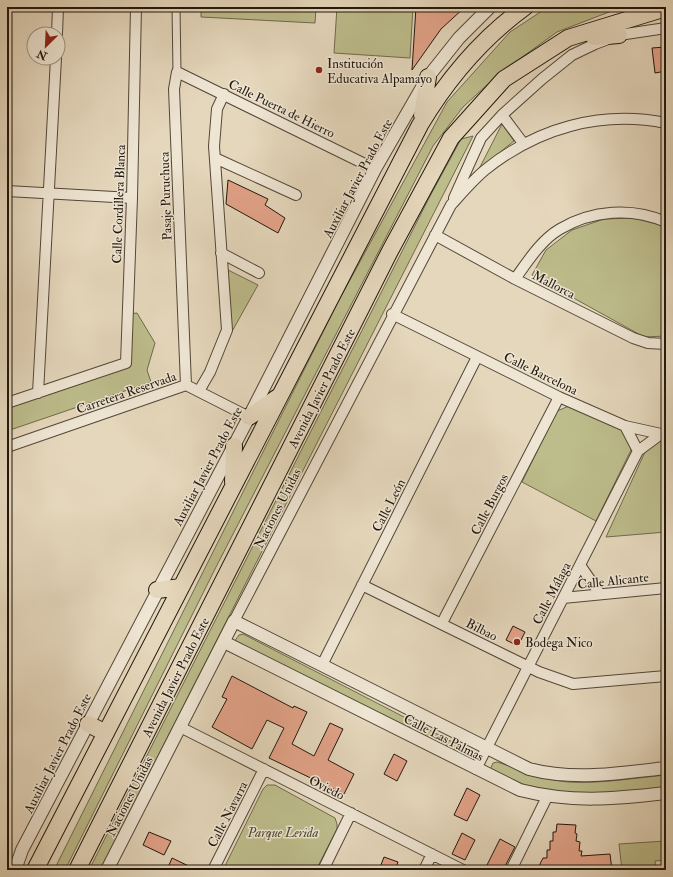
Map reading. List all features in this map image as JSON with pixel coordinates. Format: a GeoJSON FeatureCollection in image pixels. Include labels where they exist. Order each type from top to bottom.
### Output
{"type":"FeatureCollection","features":[{"type":"Feature","properties":{"kind":"main road"},"geometry":{"type":"LineString","coordinates":[[35,870],[420,125],[441,92],[465,60],[497,28],[525,7]]}},
{"type":"Feature","properties":{"kind":"main road","name":"Avenida Javier Prado Este"},"geometry":{"type":"LineString","coordinates":[[77,870],[390,251],[451,138],[504,78],[568,38],[666,8]]}},
{"type":"Feature","properties":{"kind":"main road"},"geometry":{"type":"LineString","coordinates":[[568,38],[619,35]]}},
{"type":"Feature","properties":{"kind":"main road"},"geometry":{"type":"LineString","coordinates":[[420,125],[428,77]]}},
{"type":"Feature","properties":{"kind":"main road"},"geometry":{"type":"LineString","coordinates":[[249,417],[281,395]]}},
{"type":"Feature","properties":{"kind":"main road"},"geometry":{"type":"LineString","coordinates":[[233,487],[234,446]]}},
{"type":"Feature","properties":{"kind":"main road"},"geometry":{"type":"LineString","coordinates":[[157,590],[181,587]]}},
{"type":"Feature","properties":{"kind":"main road"},"geometry":{"type":"LineString","coordinates":[[88,724],[106,733]]}},
{"type":"Feature","properties":{"kind":"street"},"geometry":{"type":"LineString","coordinates":[[57,26],[58,7]]}},
{"type":"Feature","properties":{"kind":"street","name":"Calle Cordillera Blanca"},"geometry":{"type":"LineString","coordinates":[[38,393],[126,363],[132,198],[136,7]]}},
{"type":"Feature","properties":{"kind":"street","name":"Pasaje Puruchuca"},"geometry":{"type":"LineString","coordinates":[[176,7],[177,72],[174,89],[186,385]]}},
{"type":"Feature","properties":{"kind":"street","name":"Auxiliar Javier Prado Este"},"geometry":{"type":"LineString","coordinates":[[15,870],[22,850],[157,590],[234,446],[375,169],[428,77],[459,38],[490,7]]}},
{"type":"Feature","properties":{"kind":"street"},"geometry":{"type":"LineString","coordinates":[[451,204],[481,138],[502,115],[542,79],[572,55],[619,35],[666,28]]}},
{"type":"Feature","properties":{"kind":"street"},"geometry":{"type":"LineString","coordinates":[[7,402],[38,393],[56,66]]}},
{"type":"Feature","properties":{"kind":"street","name":"Calle Puerta de Hierro"},"geometry":{"type":"LineString","coordinates":[[177,72],[375,169]]}},
{"type":"Feature","properties":{"kind":"street"},"geometry":{"type":"LineString","coordinates":[[199,391],[210,372],[227,330],[214,146],[217,109],[224,94]]}},
{"type":"Feature","properties":{"kind":"street"},"geometry":{"type":"LineString","coordinates":[[502,115],[523,143]]}},
{"type":"Feature","properties":{"kind":"street","name":"Naciones Unidas"},"geometry":{"type":"LineString","coordinates":[[107,870],[392,314],[451,204],[485,170],[523,143],[554,130],[603,119],[645,119],[666,123]]}},
{"type":"Feature","properties":{"kind":"street"},"geometry":{"type":"LineString","coordinates":[[215,158],[296,195]]}},
{"type":"Feature","properties":{"kind":"street"},"geometry":{"type":"LineString","coordinates":[[7,191],[132,198]]}},
{"type":"Feature","properties":{"kind":"street"},"geometry":{"type":"LineString","coordinates":[[515,279],[536,250],[559,229],[587,217],[619,211],[650,215],[666,222]]}},
{"type":"Feature","properties":{"kind":"street","name":"Mallorca"},"geometry":{"type":"LineString","coordinates":[[435,235],[515,279],[633,338],[648,343],[666,344]]}},
{"type":"Feature","properties":{"kind":"street"},"geometry":{"type":"LineString","coordinates":[[221,253],[259,273]]}},
{"type":"Feature","properties":{"kind":"street","name":"Calle Barcelona"},"geometry":{"type":"LineString","coordinates":[[392,314],[559,397],[625,426],[663,434]]}},
{"type":"Feature","properties":{"kind":"street","name":"Calle León"},"geometry":{"type":"LineString","coordinates":[[322,665],[477,357]]}},
{"type":"Feature","properties":{"kind":"street","name":"Carretera Reservada"},"geometry":{"type":"LineString","coordinates":[[7,447],[186,385],[249,417]]}},
{"type":"Feature","properties":{"kind":"street","name":"Calle Burgos"},"geometry":{"type":"LineString","coordinates":[[442,623],[559,397]]}},
{"type":"Feature","properties":{"kind":"street"},"geometry":{"type":"LineString","coordinates":[[625,426],[638,451],[663,434]]}},
{"type":"Feature","properties":{"kind":"street","name":"Calle Málaga"},"geometry":{"type":"LineString","coordinates":[[476,768],[638,451]]}},
{"type":"Feature","properties":{"kind":"street"},"geometry":{"type":"LineString","coordinates":[[580,565],[600,594]]}},
{"type":"Feature","properties":{"kind":"street","name":"Bilbao"},"geometry":{"type":"LineString","coordinates":[[362,585],[442,623],[528,667],[573,684],[666,676]]}},
{"type":"Feature","properties":{"kind":"street","name":"Calle Alicante"},"geometry":{"type":"LineString","coordinates":[[563,598],[666,588]]}},
{"type":"Feature","properties":{"kind":"street","name":"Calle Las Palmas"},"geometry":{"type":"LineString","coordinates":[[234,621],[486,749],[529,769],[568,776],[599,776],[666,768]]}},
{"type":"Feature","properties":{"kind":"street","name":"Calle Las Palmas"},"geometry":{"type":"LineString","coordinates":[[224,642],[520,790],[548,797],[596,800],[666,793]]}},
{"type":"Feature","properties":{"kind":"street","name":"Oviedo"},"geometry":{"type":"LineString","coordinates":[[180,727],[463,870]]}},
{"type":"Feature","properties":{"kind":"street","name":"Calle Navarra"},"geometry":{"type":"LineString","coordinates":[[213,870],[264,769]]}},
{"type":"Feature","properties":{"kind":"street"},"geometry":{"type":"LineString","coordinates":[[511,870],[548,797]]}},
{"type":"Feature","properties":{"kind":"street"},"geometry":{"type":"LineString","coordinates":[[323,870],[351,813]]}},
{"type":"Feature","properties":{"kind":"street"},"geometry":{"type":"LineString","coordinates":[[424,870],[432,854]]}},
{"type":"Feature","properties":{"kind":"green space"},"geometry":{"type":"Polygon","coordinates":[[[201,7],[316,7],[315,23],[201,17],[201,7]]]}},
{"type":"Feature","properties":{"kind":"green space"},"geometry":{"type":"Polygon","coordinates":[[[337,7],[413,7],[410,58],[334,53],[337,7]]]}},
{"type":"Feature","properties":{"kind":"green space"},"geometry":{"type":"Polygon","coordinates":[[[548,7],[622,7],[557,32],[500,73],[463,107],[433,146],[216,567],[65,870],[54,870],[338,302],[447,102],[510,32],[548,7]]]}},
{"type":"Feature","properties":{"kind":"green space"},"geometry":{"type":"Polygon","coordinates":[[[502,124],[514,141],[479,169],[502,124]]]}},
{"type":"Feature","properties":{"kind":"green space"},"geometry":{"type":"Polygon","coordinates":[[[473,136],[100,870],[89,870],[429,198],[461,139],[473,136]]]}},
{"type":"Feature","properties":{"kind":"green space"},"geometry":{"type":"Polygon","coordinates":[[[634,218],[666,228],[666,336],[644,337],[532,275],[546,250],[572,230],[604,219],[634,218]]]}},
{"type":"Feature","properties":{"kind":"green space"},"geometry":{"type":"Polygon","coordinates":[[[228,270],[258,285],[230,335],[228,270]]]}},
{"type":"Feature","properties":{"kind":"green space"},"geometry":{"type":"Polygon","coordinates":[[[137,313],[155,343],[147,370],[151,382],[7,431],[7,403],[125,363],[127,314],[137,313]]]}},
{"type":"Feature","properties":{"kind":"green space"},"geometry":{"type":"Polygon","coordinates":[[[569,406],[622,429],[630,443],[631,450],[596,521],[522,482],[557,411],[569,406]]]}},
{"type":"Feature","properties":{"kind":"green space"},"geometry":{"type":"Polygon","coordinates":[[[666,439],[666,532],[606,537],[645,452],[653,443],[666,439]]]}},
{"type":"Feature","properties":{"kind":"green space"},"geometry":{"type":"Polygon","coordinates":[[[243,634],[468,750],[470,759],[234,642],[239,635],[243,634]]]}},
{"type":"Feature","properties":{"kind":"green space"},"geometry":{"type":"Polygon","coordinates":[[[497,762],[541,777],[568,782],[605,781],[666,775],[666,788],[603,794],[555,793],[527,786],[490,770],[493,763],[497,762]]]}},
{"type":"Feature","properties":{"kind":"green space","name":"Parque Lerida"},"geometry":{"type":"Polygon","coordinates":[[[267,785],[275,785],[335,818],[337,829],[316,870],[223,870],[263,789],[267,785]]]}},
{"type":"Feature","properties":{"kind":"green space"},"geometry":{"type":"Polygon","coordinates":[[[666,841],[666,860],[655,861],[656,870],[622,870],[619,844],[666,841]]]}},
{"type":"Feature","properties":{"kind":"building"},"geometry":{"type":"Polygon","coordinates":[[[416,7],[465,7],[441,29],[412,70],[416,7]]]}},
{"type":"Feature","properties":{"kind":"building"},"geometry":{"type":"Polygon","coordinates":[[[665,47],[666,71],[655,73],[652,48],[665,47]]]}},
{"type":"Feature","properties":{"kind":"building"},"geometry":{"type":"Polygon","coordinates":[[[228,180],[268,199],[265,205],[285,218],[278,233],[226,204],[228,180]]]}},
{"type":"Feature","properties":{"kind":"building"},"geometry":{"type":"Polygon","coordinates":[[[513,626],[525,632],[518,646],[506,640],[513,626]]]}},
{"type":"Feature","properties":{"kind":"building"},"geometry":{"type":"Polygon","coordinates":[[[232,676],[293,708],[294,706],[307,712],[292,744],[314,756],[330,723],[343,729],[328,760],[354,774],[344,794],[269,758],[284,728],[267,720],[252,749],[212,727],[227,699],[222,697],[232,676]]]}},
{"type":"Feature","properties":{"kind":"building"},"geometry":{"type":"Polygon","coordinates":[[[394,754],[407,761],[397,781],[384,774],[394,754]]]}},
{"type":"Feature","properties":{"kind":"building"},"geometry":{"type":"Polygon","coordinates":[[[467,788],[480,795],[467,821],[454,815],[467,788]]]}},
{"type":"Feature","properties":{"kind":"building"},"geometry":{"type":"Polygon","coordinates":[[[557,824],[576,825],[576,841],[580,842],[579,851],[582,851],[581,856],[610,854],[612,870],[537,870],[543,858],[547,858],[547,850],[550,850],[550,841],[553,841],[553,832],[556,832],[557,824]]]}},
{"type":"Feature","properties":{"kind":"building"},"geometry":{"type":"Polygon","coordinates":[[[149,832],[171,841],[164,855],[143,845],[149,832]]]}},
{"type":"Feature","properties":{"kind":"building"},"geometry":{"type":"Polygon","coordinates":[[[462,833],[475,840],[465,860],[452,854],[462,833]]]}},
{"type":"Feature","properties":{"kind":"building"},"geometry":{"type":"Polygon","coordinates":[[[500,839],[515,847],[503,870],[492,870],[486,867],[500,839]]]}},
{"type":"Feature","properties":{"kind":"building"},"geometry":{"type":"Polygon","coordinates":[[[384,857],[398,862],[395,870],[379,870],[384,857]]]}},
{"type":"Feature","properties":{"kind":"building"},"geometry":{"type":"Polygon","coordinates":[[[172,858],[197,870],[167,870],[172,858]]]}},
{"type":"Feature","properties":{"kind":"place","name":"Institución Educativa Alpamayo"},"geometry":{"type":"Point","coordinates":[319,70]}},
{"type":"Feature","properties":{"kind":"place","name":"Bodega Nico"},"geometry":{"type":"Point","coordinates":[517,642]}}]}
